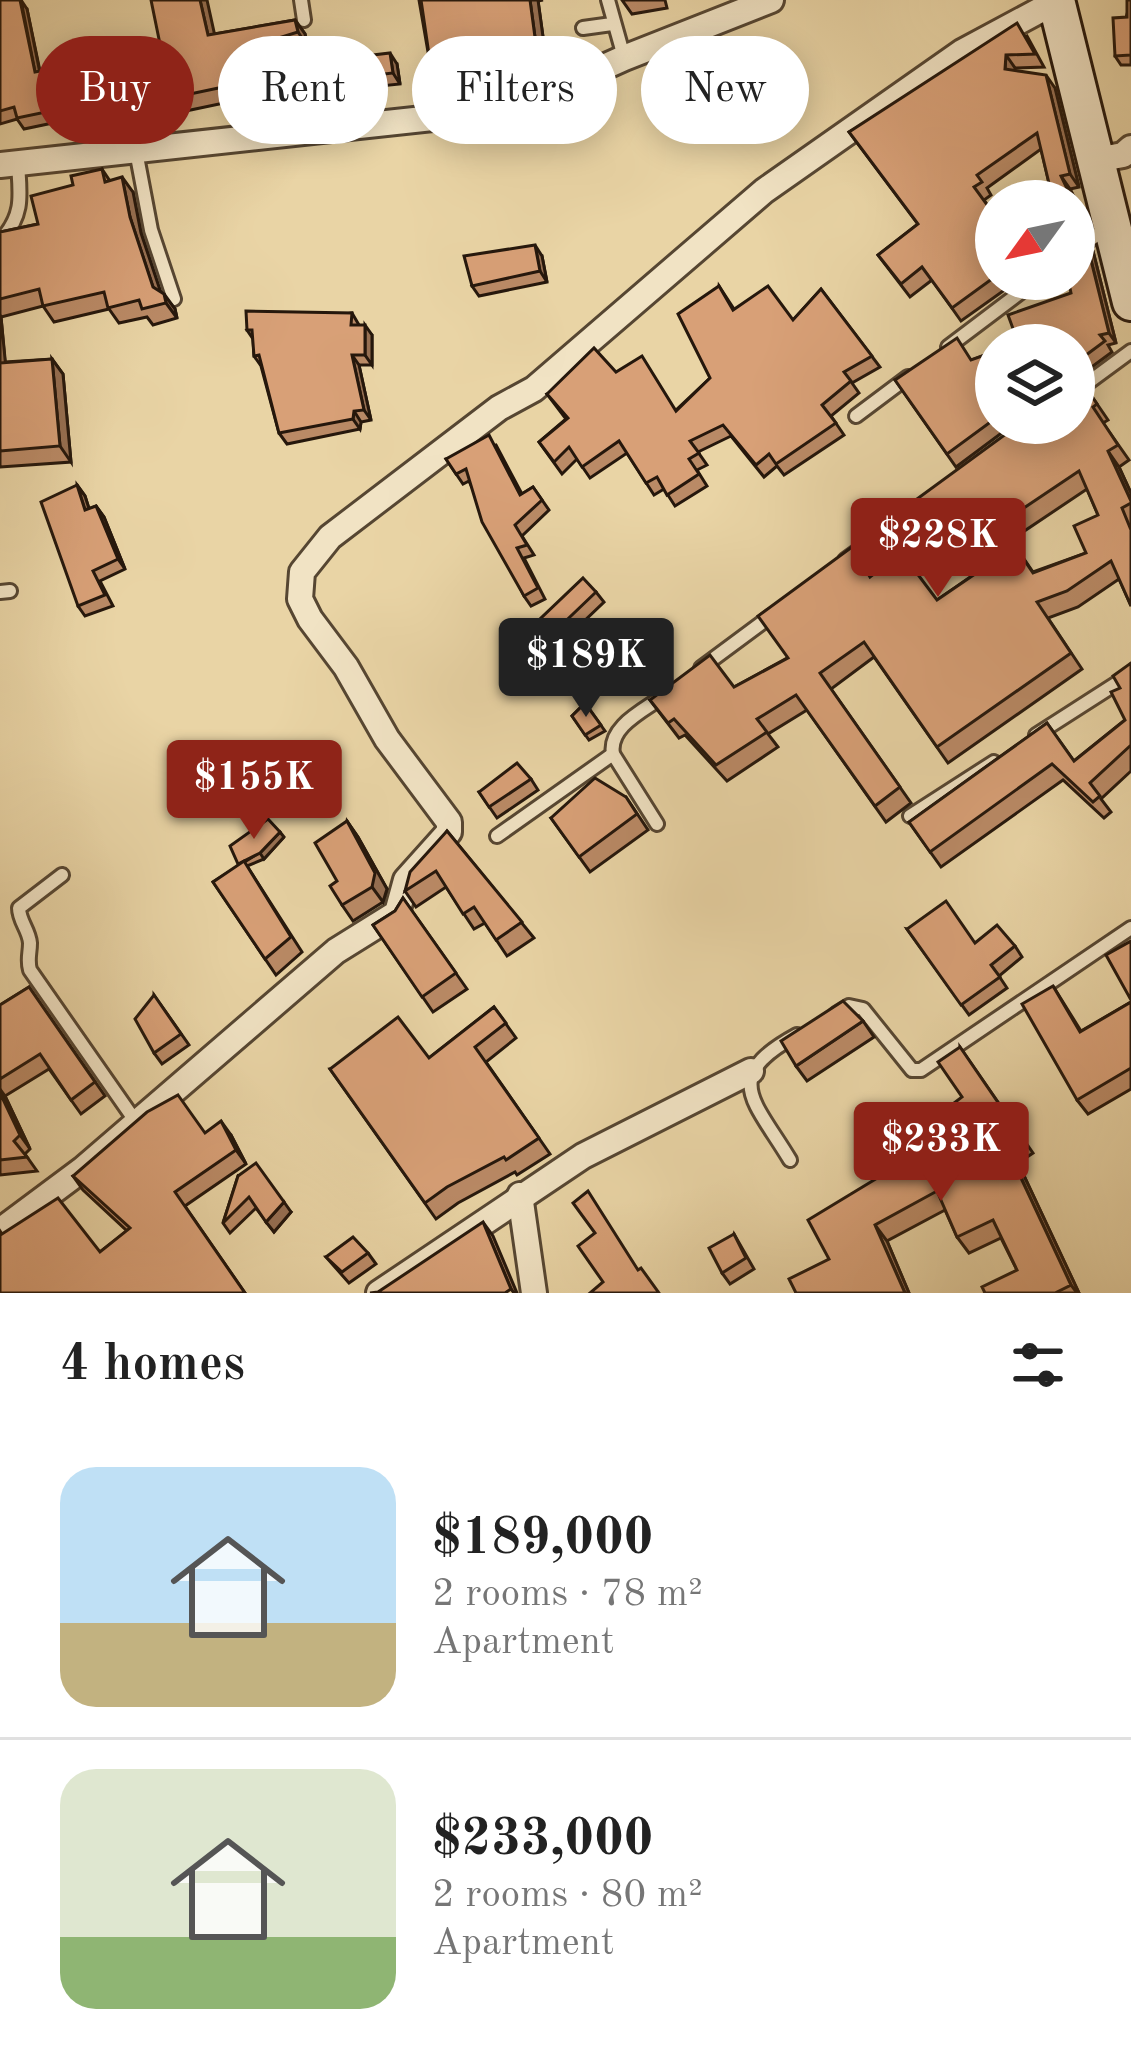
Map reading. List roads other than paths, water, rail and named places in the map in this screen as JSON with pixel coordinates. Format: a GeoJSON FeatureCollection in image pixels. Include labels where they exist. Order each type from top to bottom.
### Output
{"type":"FeatureCollection","features":[{"type":"Feature","properties":{"kind":"main road"},"geometry":{"type":"LineString","coordinates":[[1057,0],[1112,224],[1126,262],[1131,302]]}},
{"type":"Feature","properties":{"kind":"street"},"geometry":{"type":"LineString","coordinates":[[9,164],[488,112],[531,100],[771,0]]}},
{"type":"Feature","properties":{"kind":"street"},"geometry":{"type":"LineString","coordinates":[[0,1232],[83,1169],[336,950],[397,913],[406,880],[448,832],[449,822],[388,739],[300,599],[302,572],[330,537],[534,388],[764,191],[962,52],[1057,0]]}},
{"type":"Feature","properties":{"kind":"street"},"geometry":{"type":"LineString","coordinates":[[1096,160],[1123,155],[1131,148]]}},
{"type":"Feature","properties":{"kind":"street"},"geometry":{"type":"LineString","coordinates":[[379,1293],[583,1156],[751,1071]]}},
{"type":"Feature","properties":{"kind":"street"},"geometry":{"type":"LineString","coordinates":[[520,1195],[533,1293]]}},
{"type":"Feature","properties":{"kind":"lane"},"geometry":{"type":"LineString","coordinates":[[301,0],[304,20]]}},
{"type":"Feature","properties":{"kind":"lane"},"geometry":{"type":"LineString","coordinates":[[608,0],[624,58]]}},
{"type":"Feature","properties":{"kind":"lane"},"geometry":{"type":"LineString","coordinates":[[583,28],[612,24]]}},
{"type":"Feature","properties":{"kind":"lane"},"geometry":{"type":"LineString","coordinates":[[136,151],[151,230],[174,299]]}},
{"type":"Feature","properties":{"kind":"lane"},"geometry":{"type":"LineString","coordinates":[[2,238],[21,209],[9,164]]}},
{"type":"Feature","properties":{"kind":"lane"},"geometry":{"type":"LineString","coordinates":[[1095,237],[1112,224]]}},
{"type":"Feature","properties":{"kind":"lane"},"geometry":{"type":"LineString","coordinates":[[856,416],[1010,300]]}},
{"type":"Feature","properties":{"kind":"lane"},"geometry":{"type":"LineString","coordinates":[[1095,378],[1131,351]]}},
{"type":"Feature","properties":{"kind":"lane"},"geometry":{"type":"LineString","coordinates":[[838,566],[925,502]]}},
{"type":"Feature","properties":{"kind":"lane"},"geometry":{"type":"LineString","coordinates":[[657,824],[614,754],[611,742],[616,732],[792,600]]}},
{"type":"Feature","properties":{"kind":"lane"},"geometry":{"type":"LineString","coordinates":[[1028,741],[1131,674]]}},
{"type":"Feature","properties":{"kind":"lane"},"geometry":{"type":"LineString","coordinates":[[910,816],[1008,753]]}},
{"type":"Feature","properties":{"kind":"lane"},"geometry":{"type":"LineString","coordinates":[[497,836],[614,754]]}},
{"type":"Feature","properties":{"kind":"lane"},"geometry":{"type":"LineString","coordinates":[[62,875],[23,901],[18,912],[30,940],[27,958],[136,1122]]}},
{"type":"Feature","properties":{"kind":"lane"},"geometry":{"type":"LineString","coordinates":[[828,1018],[849,1006],[863,1009],[912,1070],[921,1070],[1131,928]]}},
{"type":"Feature","properties":{"kind":"lane"},"geometry":{"type":"LineString","coordinates":[[790,1160],[753,1100],[751,1071],[766,1052],[808,1029]]}}]}
